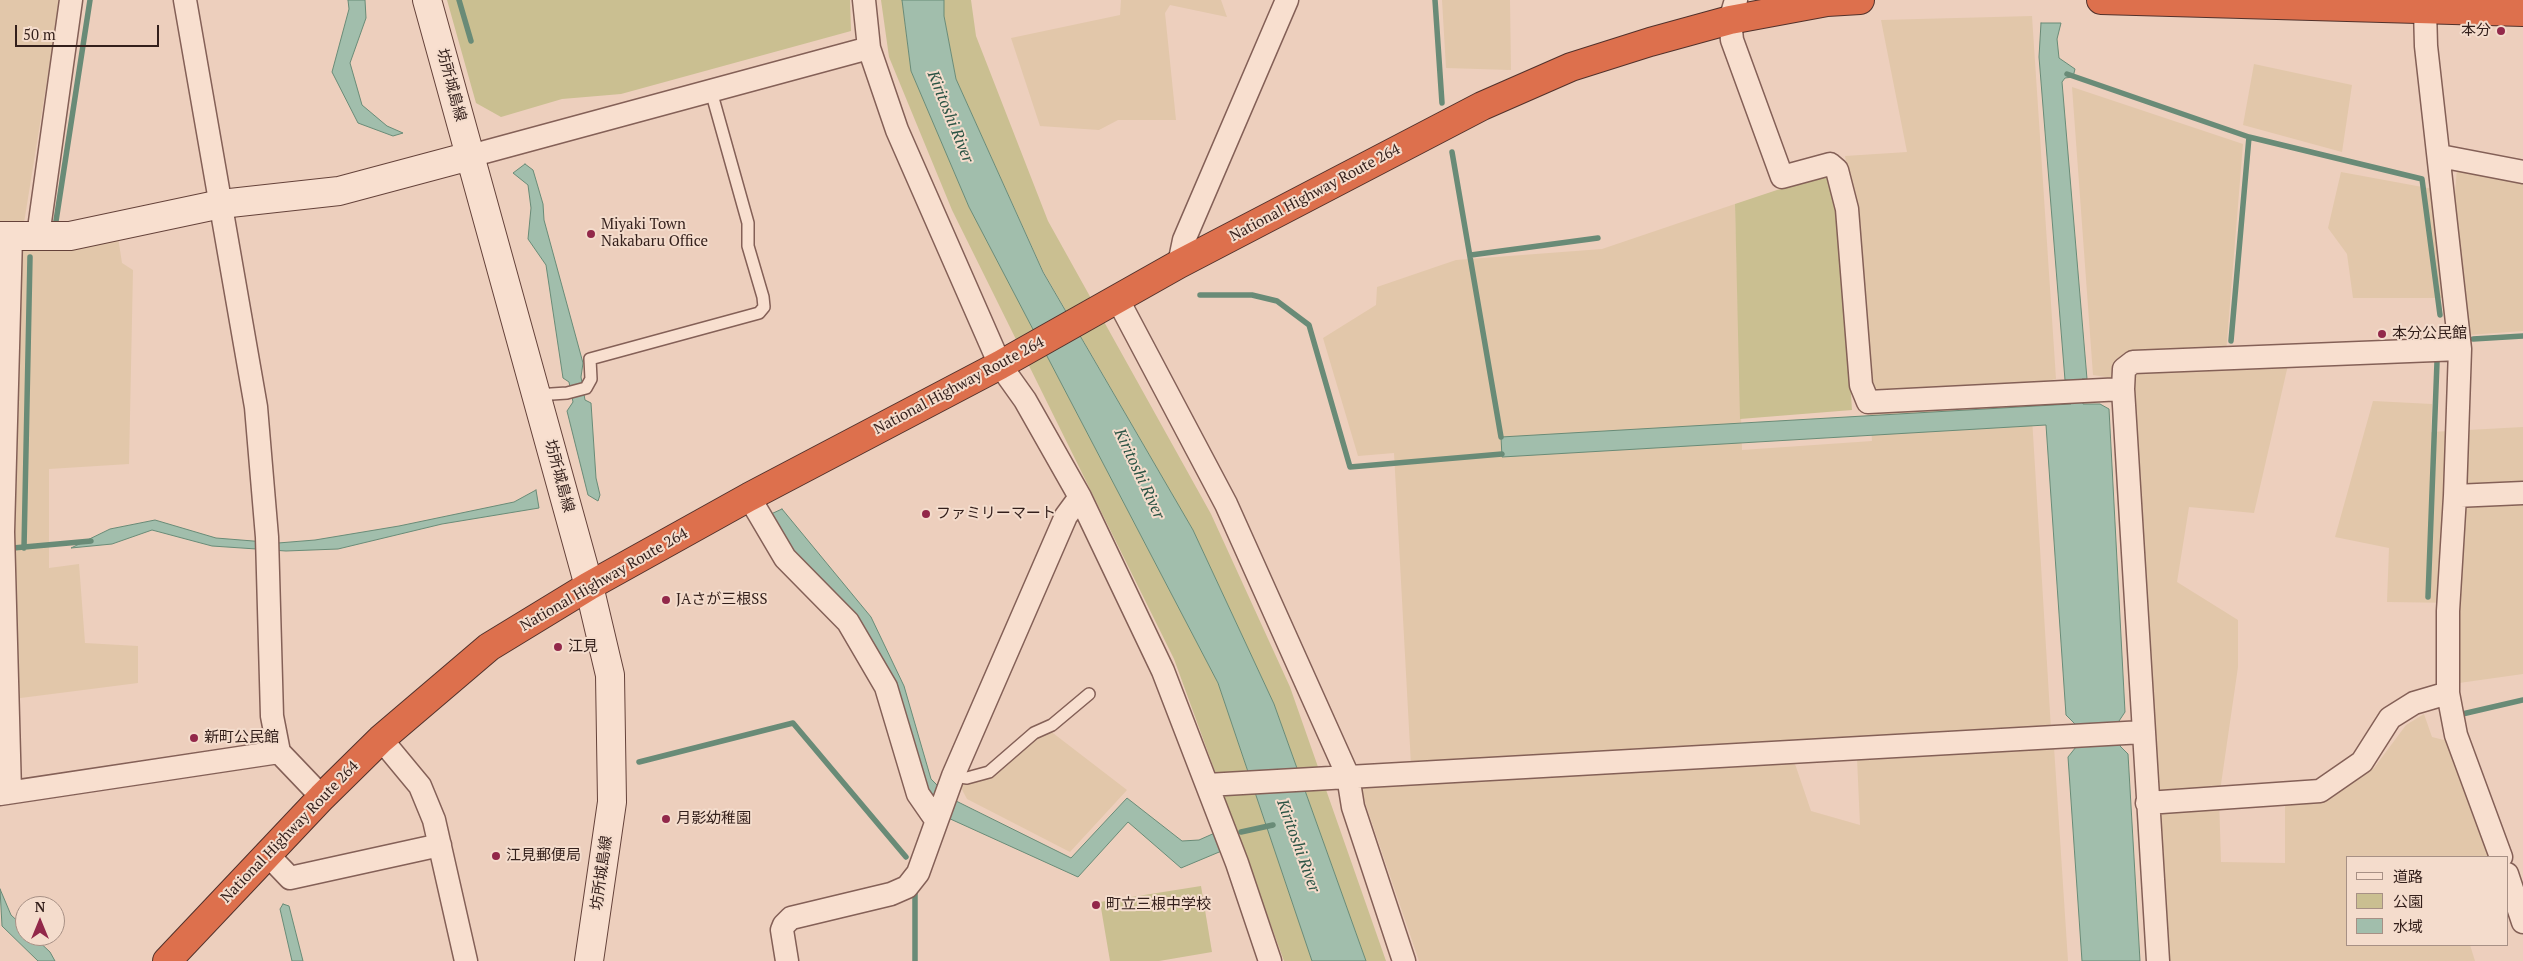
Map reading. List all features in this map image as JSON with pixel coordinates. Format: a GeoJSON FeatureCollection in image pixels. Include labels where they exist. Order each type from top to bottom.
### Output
{"type":"FeatureCollection","features":[{"type":"Feature","properties":{"kind":"highway","name":"National Highway Route 264"},"geometry":{"type":"LineString","coordinates":[[167,961],[267,854],[381,739],[489,647],[589,586],[749,497],[1006,362],[1179,264],[1482,106],[1571,67],[1650,42],[1733,10],[1860,0]]}},
{"type":"Feature","properties":{"kind":"highway"},"geometry":{"type":"LineString","coordinates":[[2101,0],[2413,6],[2523,12]]}},
{"type":"Feature","properties":{"kind":"main road","name":"坊所城島線"},"geometry":{"type":"LineString","coordinates":[[427,0],[589,586],[610,675],[612,802],[589,961]]}},
{"type":"Feature","properties":{"kind":"main road"},"geometry":{"type":"LineString","coordinates":[[5,236],[70,236],[221,204],[339,191],[470,156]]}},
{"type":"Feature","properties":{"kind":"street"},"geometry":{"type":"LineString","coordinates":[[38,236],[71,0]]}},
{"type":"Feature","properties":{"kind":"street"},"geometry":{"type":"LineString","coordinates":[[185,0],[256,407],[268,546],[272,716],[278,752],[322,797]]}},
{"type":"Feature","properties":{"kind":"street"},"geometry":{"type":"LineString","coordinates":[[864,0],[869,48],[897,130],[1006,362],[1025,400],[1080,497],[1163,671],[1211,785],[1270,961]]}},
{"type":"Feature","properties":{"kind":"street"},"geometry":{"type":"LineString","coordinates":[[1179,264],[1184,240],[1287,0]]}},
{"type":"Feature","properties":{"kind":"street"},"geometry":{"type":"LineString","coordinates":[[2413,6],[2426,46],[2440,156],[2460,349],[2455,496],[2448,611],[2448,693],[2456,735],[2501,856]]}},
{"type":"Feature","properties":{"kind":"street"},"geometry":{"type":"LineString","coordinates":[[1733,10],[1732,40],[1782,177],[1830,164],[1837,170],[1848,209],[1861,386],[1868,402],[2123,389]]}},
{"type":"Feature","properties":{"kind":"street"},"geometry":{"type":"LineString","coordinates":[[470,156],[869,48]]}},
{"type":"Feature","properties":{"kind":"street"},"geometry":{"type":"LineString","coordinates":[[2440,156],[2523,172]]}},
{"type":"Feature","properties":{"kind":"street"},"geometry":{"type":"LineString","coordinates":[[5,236],[5,793],[278,752]]}},
{"type":"Feature","properties":{"kind":"street"},"geometry":{"type":"LineString","coordinates":[[1118,300],[1226,504],[1343,777],[1404,961]]}},
{"type":"Feature","properties":{"kind":"street"},"geometry":{"type":"LineString","coordinates":[[2158,961],[2147,803],[2135,732],[2123,389],[2124,370],[2133,362],[2460,349]]}},
{"type":"Feature","properties":{"kind":"street"},"geometry":{"type":"LineString","coordinates":[[2455,496],[2523,493]]}},
{"type":"Feature","properties":{"kind":"street"},"geometry":{"type":"LineString","coordinates":[[749,497],[785,558],[848,622],[853,630],[886,687],[918,794],[937,817]]}},
{"type":"Feature","properties":{"kind":"street"},"geometry":{"type":"LineString","coordinates":[[787,961],[782,930],[791,918],[891,894],[907,887],[918,873],[937,817],[1066,516],[1080,497]]}},
{"type":"Feature","properties":{"kind":"street"},"geometry":{"type":"LineString","coordinates":[[2147,803],[2320,791],[2362,762],[2390,718],[2414,703],[2448,693]]}},
{"type":"Feature","properties":{"kind":"street"},"geometry":{"type":"LineString","coordinates":[[1211,785],[2135,732]]}},
{"type":"Feature","properties":{"kind":"street"},"geometry":{"type":"LineString","coordinates":[[381,739],[420,786],[434,820],[466,961]]}},
{"type":"Feature","properties":{"kind":"street"},"geometry":{"type":"LineString","coordinates":[[267,854],[290,878],[440,845]]}},
{"type":"Feature","properties":{"kind":"street"},"geometry":{"type":"LineString","coordinates":[[2508,873],[2523,868]]}},
{"type":"Feature","properties":{"kind":"street"},"geometry":{"type":"LineString","coordinates":[[2508,876],[2523,922]]}},
{"type":"Feature","properties":{"kind":"lane"},"geometry":{"type":"LineString","coordinates":[[536,395],[567,393],[586,388],[591,379],[590,359],[759,313],[764,307],[763,297],[748,246],[748,223],[711,91]]}},
{"type":"Feature","properties":{"kind":"lane"},"geometry":{"type":"LineString","coordinates":[[952,781],[989,772],[1034,733],[1052,725],[1089,694]]}},
{"type":"Feature","properties":{"kind":"shaded area"},"geometry":{"type":"Polygon","coordinates":[[[0,0],[60,0],[23,229],[0,228],[0,0]]]}},
{"type":"Feature","properties":{"kind":"shaded area"},"geometry":{"type":"Polygon","coordinates":[[[1121,0],[1221,0],[1227,17],[1170,5],[1165,13],[1176,120],[1118,120],[1099,130],[1040,126],[1011,38],[1120,15],[1121,0]]]}},
{"type":"Feature","properties":{"kind":"shaded area"},"geometry":{"type":"Polygon","coordinates":[[[1442,0],[1510,0],[1511,70],[1446,68],[1442,0]]]}},
{"type":"Feature","properties":{"kind":"shaded area"},"geometry":{"type":"Polygon","coordinates":[[[2032,16],[2056,379],[2030,385],[2051,729],[1411,765],[1394,453],[1358,456],[1323,338],[1376,305],[1377,287],[1456,260],[1602,249],[1735,204],[1742,450],[1872,441],[1855,210],[1845,156],[1907,152],[1881,20],[2032,16]]]}},
{"type":"Feature","properties":{"kind":"shaded area"},"geometry":{"type":"Polygon","coordinates":[[[2254,64],[2352,85],[2342,152],[2243,125],[2254,64]]]}},
{"type":"Feature","properties":{"kind":"shaded area"},"geometry":{"type":"Polygon","coordinates":[[[2072,87],[2243,144],[2225,365],[2288,365],[2254,513],[2189,507],[2177,582],[2238,620],[2238,667],[2219,798],[2221,862],[2285,863],[2285,805],[2325,798],[2374,768],[2406,725],[2424,714],[2432,737],[2448,741],[2490,856],[2346,856],[2346,946],[2470,946],[2475,961],[2165,961],[2130,381],[2093,375],[2072,87]]]}},
{"type":"Feature","properties":{"kind":"shaded area"},"geometry":{"type":"Polygon","coordinates":[[[2457,168],[2523,180],[2523,331],[2469,335],[2463,298],[2353,298],[2347,254],[2328,228],[2341,172],[2455,193],[2457,168]]]}},
{"type":"Feature","properties":{"kind":"shaded area"},"geometry":{"type":"Polygon","coordinates":[[[118,237],[122,263],[133,270],[129,464],[49,469],[49,568],[79,564],[85,643],[138,646],[138,683],[5,700],[0,247],[62,251],[118,237]]]}},
{"type":"Feature","properties":{"kind":"shaded area"},"geometry":{"type":"Polygon","coordinates":[[[2373,401],[2432,404],[2431,432],[2523,427],[2523,674],[2459,683],[2459,603],[2387,602],[2389,548],[2335,537],[2373,401]]]}},
{"type":"Feature","properties":{"kind":"shaded area"},"geometry":{"type":"Polygon","coordinates":[[[1049,730],[1127,790],[1070,852],[967,799],[960,786],[993,774],[1049,730]]]}},
{"type":"Feature","properties":{"kind":"shaded area"},"geometry":{"type":"Polygon","coordinates":[[[2054,747],[2068,961],[1419,961],[1359,785],[1794,761],[1811,811],[1860,825],[1857,758],[2054,747]]]}},
{"type":"Feature","properties":{"kind":"green space"},"geometry":{"type":"Polygon","coordinates":[[[447,0],[850,0],[851,31],[621,94],[562,99],[501,117],[476,103],[447,0]]]}},
{"type":"Feature","properties":{"kind":"green space"},"geometry":{"type":"Polygon","coordinates":[[[881,0],[902,0],[911,71],[969,207],[1218,683],[1312,961],[1284,961],[1174,659],[952,210],[889,57],[881,0]]]}},
{"type":"Feature","properties":{"kind":"green space"},"geometry":{"type":"Polygon","coordinates":[[[944,0],[971,0],[976,36],[1048,221],[1211,514],[1290,687],[1386,961],[1366,961],[1274,704],[1193,530],[1043,271],[956,79],[944,16],[944,0]]]}},
{"type":"Feature","properties":{"kind":"green space"},"geometry":{"type":"Polygon","coordinates":[[[1828,173],[1840,217],[1852,410],[1740,419],[1735,204],[1828,173]]]}},
{"type":"Feature","properties":{"kind":"green space"},"geometry":{"type":"Polygon","coordinates":[[[1201,886],[1212,952],[1159,961],[1110,961],[1100,902],[1201,886]]]}},
{"type":"Feature","properties":{"kind":"water"},"geometry":{"type":"Polygon","coordinates":[[[348,0],[365,0],[366,18],[350,63],[362,105],[387,126],[403,133],[393,136],[358,123],[332,72],[349,9],[348,0]]]}},
{"type":"Feature","properties":{"kind":"water","name":"Kiritoshi River"},"geometry":{"type":"Polygon","coordinates":[[[902,0],[944,0],[944,16],[956,79],[1043,272],[1193,530],[1274,704],[1366,961],[1312,961],[1218,683],[969,207],[911,71],[902,0]]]}},
{"type":"Feature","properties":{"kind":"water"},"geometry":{"type":"Polygon","coordinates":[[[2041,23],[2061,23],[2057,39],[2059,58],[2075,69],[2073,77],[2065,78],[2062,82],[2087,379],[2082,379],[2083,404],[2100,404],[2109,409],[2125,712],[2119,721],[2120,746],[2128,754],[2140,961],[2082,961],[2068,757],[2076,747],[2075,724],[2066,715],[2046,425],[1502,457],[1501,437],[2071,404],[2070,380],[2065,380],[2039,57],[2041,23]]]}},
{"type":"Feature","properties":{"kind":"water"},"geometry":{"type":"Polygon","coordinates":[[[525,164],[533,170],[543,204],[544,220],[583,363],[581,377],[585,400],[591,403],[596,478],[600,495],[598,501],[588,495],[567,411],[573,402],[569,382],[563,378],[546,265],[528,239],[531,208],[528,185],[513,173],[525,164]]]}},
{"type":"Feature","properties":{"kind":"water"},"geometry":{"type":"Polygon","coordinates":[[[536,490],[539,508],[442,524],[338,549],[286,551],[212,546],[152,530],[112,544],[71,548],[110,529],[155,520],[216,538],[278,543],[315,540],[399,526],[514,502],[536,490]]]}},
{"type":"Feature","properties":{"kind":"water"},"geometry":{"type":"Polygon","coordinates":[[[782,509],[871,617],[904,686],[931,779],[950,798],[1071,858],[1127,798],[1182,841],[1199,840],[1217,832],[1224,850],[1181,868],[1128,822],[1078,877],[935,812],[891,685],[799,563],[771,514],[782,509]]]}},
{"type":"Feature","properties":{"kind":"water"},"geometry":{"type":"Polygon","coordinates":[[[0,889],[11,915],[15,919],[15,939],[2,926],[0,889]]]}},
{"type":"Feature","properties":{"kind":"water"},"geometry":{"type":"Polygon","coordinates":[[[283,904],[289,906],[303,961],[292,961],[280,909],[283,904]]]}},
{"type":"Feature","properties":{"kind":"water"},"geometry":{"type":"Polygon","coordinates":[[[23,946],[44,946],[55,961],[38,961],[23,946]]]}},
{"type":"Feature","properties":{"kind":"waterway"},"geometry":{"type":"LineString","coordinates":[[56,221],[90,0]]}},
{"type":"Feature","properties":{"kind":"waterway"},"geometry":{"type":"LineString","coordinates":[[459,0],[471,41]]}},
{"type":"Feature","properties":{"kind":"waterway"},"geometry":{"type":"LineString","coordinates":[[1435,0],[1442,103]]}},
{"type":"Feature","properties":{"kind":"waterway"},"geometry":{"type":"LineString","coordinates":[[2067,74],[2249,137],[2422,179],[2440,315]]}},
{"type":"Feature","properties":{"kind":"waterway"},"geometry":{"type":"LineString","coordinates":[[2231,341],[2249,137]]}},
{"type":"Feature","properties":{"kind":"waterway"},"geometry":{"type":"LineString","coordinates":[[1452,152],[1501,437]]}},
{"type":"Feature","properties":{"kind":"waterway"},"geometry":{"type":"LineString","coordinates":[[1471,255],[1598,238]]}},
{"type":"Feature","properties":{"kind":"waterway"},"geometry":{"type":"LineString","coordinates":[[24,548],[30,257]]}},
{"type":"Feature","properties":{"kind":"waterway"},"geometry":{"type":"LineString","coordinates":[[1200,295],[1252,295],[1277,301],[1309,325],[1350,467],[1502,454]]}},
{"type":"Feature","properties":{"kind":"waterway"},"geometry":{"type":"LineString","coordinates":[[2473,339],[2523,336]]}},
{"type":"Feature","properties":{"kind":"waterway"},"geometry":{"type":"LineString","coordinates":[[2428,597],[2437,362]]}},
{"type":"Feature","properties":{"kind":"waterway"},"geometry":{"type":"LineString","coordinates":[[13,548],[91,541]]}},
{"type":"Feature","properties":{"kind":"waterway"},"geometry":{"type":"LineString","coordinates":[[2458,715],[2523,700]]}},
{"type":"Feature","properties":{"kind":"waterway"},"geometry":{"type":"LineString","coordinates":[[639,762],[793,723],[906,857]]}},
{"type":"Feature","properties":{"kind":"waterway","name":"Kiritoshi River"},"geometry":{"type":"LineString","coordinates":[[1241,832],[1273,825]]}},
{"type":"Feature","properties":{"kind":"waterway"},"geometry":{"type":"LineString","coordinates":[[915,892],[915,961]]}},
{"type":"Feature","properties":{"kind":"place","name":"本分"},"geometry":{"type":"Point","coordinates":[2501,31]}},
{"type":"Feature","properties":{"kind":"place","name":"Miyaki Town Nakabaru Office"},"geometry":{"type":"Point","coordinates":[591,234]}},
{"type":"Feature","properties":{"kind":"place","name":"本分公民館"},"geometry":{"type":"Point","coordinates":[2382,334]}},
{"type":"Feature","properties":{"kind":"place","name":"ファミリーマート"},"geometry":{"type":"Point","coordinates":[926,514]}},
{"type":"Feature","properties":{"kind":"place","name":"JAさが三根SS"},"geometry":{"type":"Point","coordinates":[666,600]}},
{"type":"Feature","properties":{"kind":"place","name":"江見"},"geometry":{"type":"Point","coordinates":[558,647]}},
{"type":"Feature","properties":{"kind":"place","name":"新町公民館"},"geometry":{"type":"Point","coordinates":[194,738]}},
{"type":"Feature","properties":{"kind":"place","name":"月影幼稚園"},"geometry":{"type":"Point","coordinates":[666,819]}},
{"type":"Feature","properties":{"kind":"place","name":"江見郵便局"},"geometry":{"type":"Point","coordinates":[496,856]}},
{"type":"Feature","properties":{"kind":"place","name":"町立三根中学校"},"geometry":{"type":"Point","coordinates":[1096,905]}}]}
